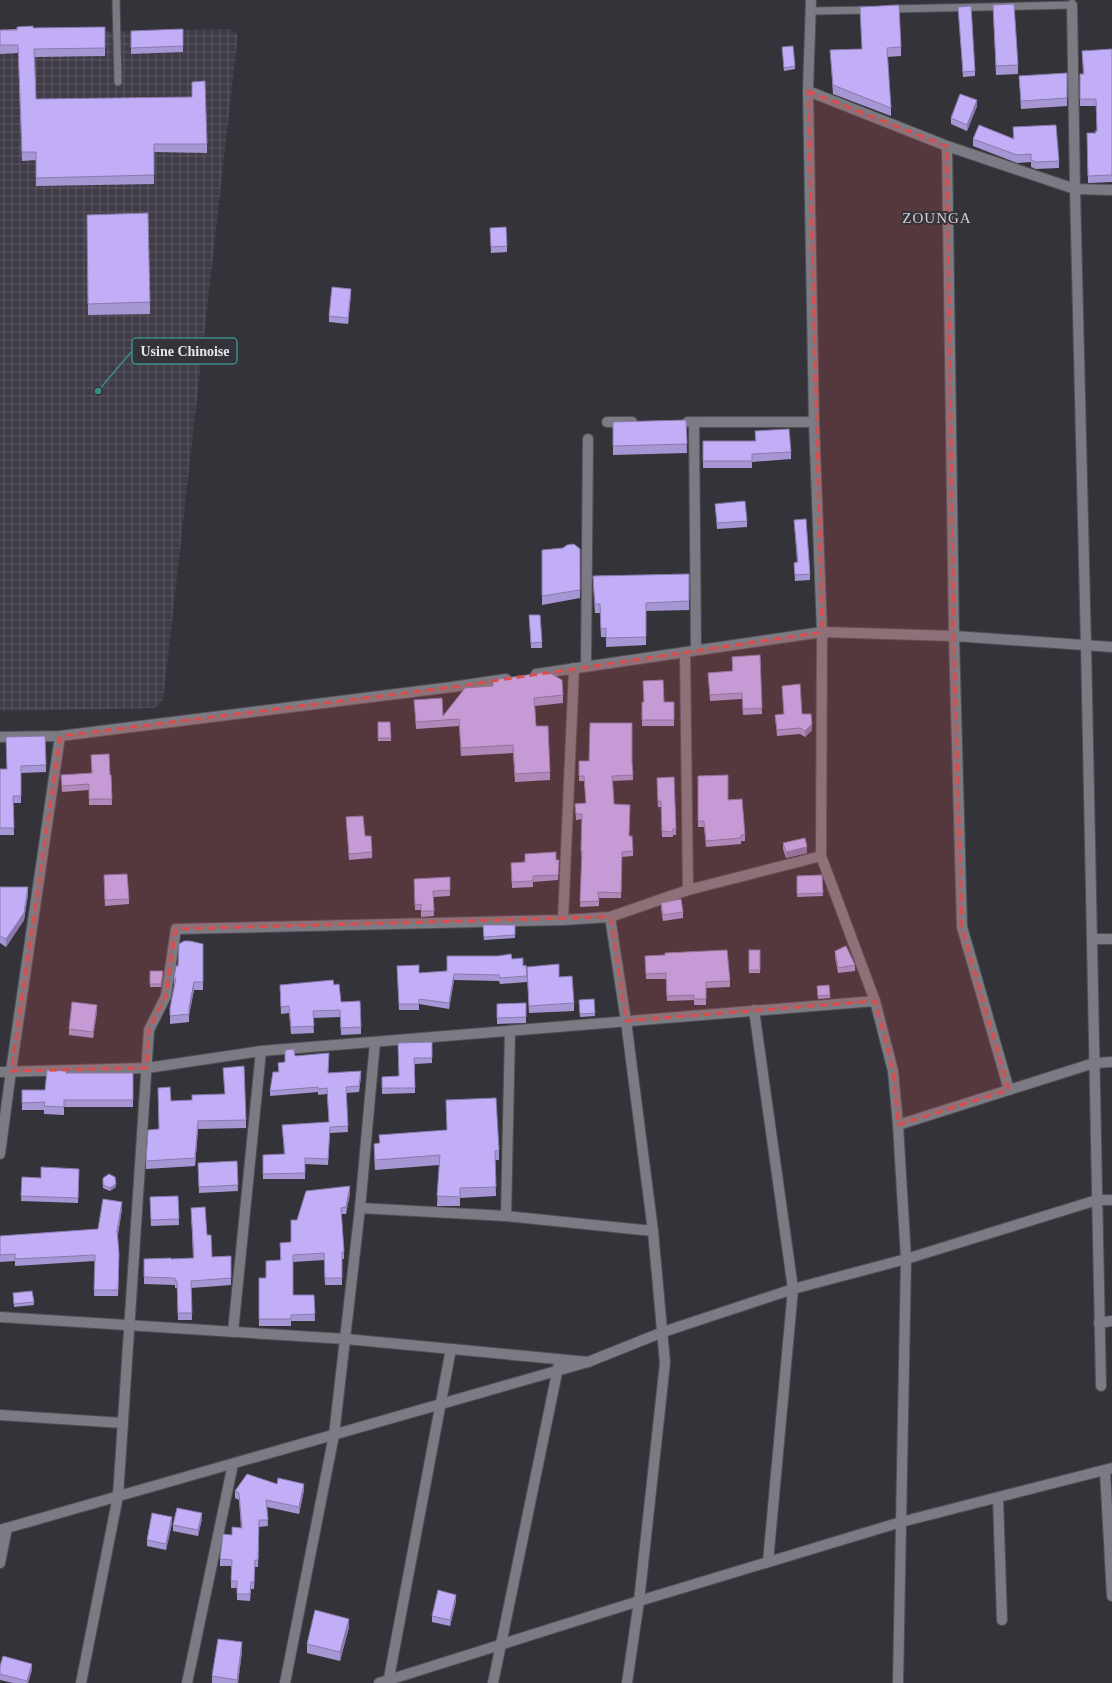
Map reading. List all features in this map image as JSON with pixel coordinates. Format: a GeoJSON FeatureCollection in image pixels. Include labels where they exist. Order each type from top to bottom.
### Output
{"type":"FeatureCollection","features":[{"type":"Feature","properties":{"kind":"street"},"geometry":{"type":"LineString","coordinates":[[811,0],[808,91],[814,422],[822,632],[821,856],[875,1001],[893,1071],[898,1125],[906,1259],[898,1683]]}},
{"type":"Feature","properties":{"kind":"street"},"geometry":{"type":"LineString","coordinates":[[1072,5],[1101,1386]]}},
{"type":"Feature","properties":{"kind":"street"},"geometry":{"type":"LineString","coordinates":[[808,91],[947,146],[1075,189],[1112,190]]}},
{"type":"Feature","properties":{"kind":"street"},"geometry":{"type":"LineString","coordinates":[[947,146],[954,636],[962,927],[1009,1090]]}},
{"type":"Feature","properties":{"kind":"street"},"geometry":{"type":"LineString","coordinates":[[607,422],[639,422]]}},
{"type":"Feature","properties":{"kind":"street"},"geometry":{"type":"LineString","coordinates":[[678,422],[814,422]]}},
{"type":"Feature","properties":{"kind":"street"},"geometry":{"type":"LineString","coordinates":[[694,422],[696,650]]}},
{"type":"Feature","properties":{"kind":"street"},"geometry":{"type":"LineString","coordinates":[[586,666],[588,439]]}},
{"type":"Feature","properties":{"kind":"street"},"geometry":{"type":"LineString","coordinates":[[528,675],[822,632],[954,636],[1112,646]]}},
{"type":"Feature","properties":{"kind":"street"},"geometry":{"type":"LineString","coordinates":[[685,652],[688,890]]}},
{"type":"Feature","properties":{"kind":"street"},"geometry":{"type":"LineString","coordinates":[[563,920],[574,668]]}},
{"type":"Feature","properties":{"kind":"street"},"geometry":{"type":"LineString","coordinates":[[0,737],[60,736],[513,678]]}},
{"type":"Feature","properties":{"kind":"street"},"geometry":{"type":"LineString","coordinates":[[0,1154],[10,1071],[60,736]]}},
{"type":"Feature","properties":{"kind":"street"},"geometry":{"type":"LineString","coordinates":[[81,1683],[118,1496],[149,1030],[166,996],[176,929],[563,920],[610,917],[688,890],[821,856]]}},
{"type":"Feature","properties":{"kind":"street"},"geometry":{"type":"LineString","coordinates":[[610,917],[626,1021],[653,1231],[665,1363],[639,1601],[627,1682]]}},
{"type":"Feature","properties":{"kind":"street"},"geometry":{"type":"LineString","coordinates":[[1092,939],[1112,939]]}},
{"type":"Feature","properties":{"kind":"street"},"geometry":{"type":"LineString","coordinates":[[0,1072],[147,1068],[261,1051],[875,1001]]}},
{"type":"Feature","properties":{"kind":"street"},"geometry":{"type":"LineString","coordinates":[[754,1010],[793,1289],[768,1562]]}},
{"type":"Feature","properties":{"kind":"street"},"geometry":{"type":"LineString","coordinates":[[506,1216],[510,1031]]}},
{"type":"Feature","properties":{"kind":"street"},"geometry":{"type":"LineString","coordinates":[[285,1683],[334,1435],[360,1208],[375,1042]]}},
{"type":"Feature","properties":{"kind":"street"},"geometry":{"type":"LineString","coordinates":[[233,1332],[261,1051]]}},
{"type":"Feature","properties":{"kind":"street"},"geometry":{"type":"LineString","coordinates":[[898,1125],[1094,1063],[1112,1062]]}},
{"type":"Feature","properties":{"kind":"street"},"geometry":{"type":"LineString","coordinates":[[0,1317],[346,1339],[451,1349],[559,1364],[588,1362],[663,1332],[793,1289],[906,1259],[1097,1200],[1112,1200]]}},
{"type":"Feature","properties":{"kind":"street"},"geometry":{"type":"LineString","coordinates":[[360,1208],[506,1216],[653,1231]]}},
{"type":"Feature","properties":{"kind":"street"},"geometry":{"type":"LineString","coordinates":[[1099,1324],[1112,1321]]}},
{"type":"Feature","properties":{"kind":"street"},"geometry":{"type":"LineString","coordinates":[[451,1349],[385,1682],[639,1601],[901,1522],[1108,1470],[1112,1596]]}},
{"type":"Feature","properties":{"kind":"street"},"geometry":{"type":"LineString","coordinates":[[0,1563],[3,1529],[334,1435],[441,1403],[559,1364]]}},
{"type":"Feature","properties":{"kind":"street"},"geometry":{"type":"LineString","coordinates":[[493,1683],[559,1364]]}},
{"type":"Feature","properties":{"kind":"street"},"geometry":{"type":"LineString","coordinates":[[0,1415],[123,1423]]}},
{"type":"Feature","properties":{"kind":"street"},"geometry":{"type":"LineString","coordinates":[[187,1683],[233,1464]]}},
{"type":"Feature","properties":{"kind":"street"},"geometry":{"type":"LineString","coordinates":[[998,1498],[1002,1620]]}},
{"type":"Feature","properties":{"kind":"lane"},"geometry":{"type":"LineString","coordinates":[[116,0],[118,82]]}},
{"type":"Feature","properties":{"kind":"lane"},"geometry":{"type":"LineString","coordinates":[[810,11],[1072,5]]}},
{"type":"Feature","properties":{"kind":"highlighted area"},"geometry":{"type":"Polygon","coordinates":[[[808,91],[947,146],[954,636],[962,927],[1009,1090],[898,1125],[893,1071],[875,1001],[626,1021],[610,917],[176,929],[166,996],[149,1030],[147,1068],[11,1071],[60,736],[452,687],[822,632],[808,91]]]}},
{"type":"Feature","properties":{"kind":"shaded area"},"geometry":{"type":"Polygon","coordinates":[[[230,29],[237,34],[237,42],[163,700],[155,708],[0,711],[0,34],[230,29]]]}},
{"type":"Feature","properties":{"kind":"building"},"geometry":{"type":"Polygon","coordinates":[[[1014,4],[1018,65],[996,66],[993,5],[1014,4]]]}},
{"type":"Feature","properties":{"kind":"building"},"geometry":{"type":"Polygon","coordinates":[[[899,5],[901,47],[887,48],[891,108],[833,85],[830,50],[862,49],[860,7],[899,5]]]}},
{"type":"Feature","properties":{"kind":"building"},"geometry":{"type":"Polygon","coordinates":[[[971,6],[975,71],[963,72],[958,7],[971,6]]]}},
{"type":"Feature","properties":{"kind":"building"},"geometry":{"type":"Polygon","coordinates":[[[33,26],[33,28],[105,27],[105,48],[34,49],[36,99],[192,97],[192,82],[205,81],[207,144],[154,144],[154,175],[36,178],[36,152],[22,152],[18,45],[0,45],[0,30],[17,30],[17,27],[33,26]]]}},
{"type":"Feature","properties":{"kind":"building"},"geometry":{"type":"Polygon","coordinates":[[[183,29],[183,46],[131,48],[131,31],[183,29]]]}},
{"type":"Feature","properties":{"kind":"building"},"geometry":{"type":"Polygon","coordinates":[[[793,46],[795,66],[784,68],[782,47],[793,46]]]}},
{"type":"Feature","properties":{"kind":"building"},"geometry":{"type":"Polygon","coordinates":[[[1112,49],[1112,175],[1088,176],[1087,133],[1096,133],[1095,131],[1097,131],[1096,99],[1080,99],[1080,74],[1084,74],[1082,51],[1112,49]]]}},
{"type":"Feature","properties":{"kind":"building"},"geometry":{"type":"Polygon","coordinates":[[[1067,73],[1067,98],[1021,101],[1019,76],[1067,73]]]}},
{"type":"Feature","properties":{"kind":"building"},"geometry":{"type":"Polygon","coordinates":[[[960,94],[977,100],[967,125],[951,118],[960,94]]]}},
{"type":"Feature","properties":{"kind":"building"},"geometry":{"type":"Polygon","coordinates":[[[979,125],[1014,139],[1013,127],[1056,125],[1059,161],[1036,162],[1031,160],[1031,154],[1017,155],[973,139],[979,125]]]}},
{"type":"Feature","properties":{"kind":"building"},"geometry":{"type":"Polygon","coordinates":[[[148,213],[150,302],[88,304],[87,215],[148,213]]]}},
{"type":"Feature","properties":{"kind":"building"},"geometry":{"type":"Polygon","coordinates":[[[506,227],[507,246],[491,247],[490,228],[506,227]]]}},
{"type":"Feature","properties":{"kind":"building"},"geometry":{"type":"Polygon","coordinates":[[[332,287],[351,289],[348,318],[329,316],[332,287]]]}},
{"type":"Feature","properties":{"kind":"building"},"geometry":{"type":"Polygon","coordinates":[[[686,420],[687,444],[613,446],[613,422],[686,420]]]}},
{"type":"Feature","properties":{"kind":"building"},"geometry":{"type":"Polygon","coordinates":[[[789,429],[791,452],[752,454],[752,461],[703,461],[703,441],[756,441],[755,431],[789,429]]]}},
{"type":"Feature","properties":{"kind":"building"},"geometry":{"type":"Polygon","coordinates":[[[745,501],[747,521],[717,523],[715,504],[745,501]]]}},
{"type":"Feature","properties":{"kind":"building"},"geometry":{"type":"Polygon","coordinates":[[[806,519],[810,574],[795,575],[794,563],[798,562],[794,520],[806,519]]]}},
{"type":"Feature","properties":{"kind":"building"},"geometry":{"type":"Polygon","coordinates":[[[574,544],[580,549],[580,590],[542,596],[542,550],[563,548],[567,545],[574,544]]]}},
{"type":"Feature","properties":{"kind":"building"},"geometry":{"type":"Polygon","coordinates":[[[689,574],[689,601],[646,603],[646,637],[606,638],[606,628],[601,629],[600,604],[595,604],[593,576],[689,574]]]}},
{"type":"Feature","properties":{"kind":"building"},"geometry":{"type":"Polygon","coordinates":[[[529,615],[540,615],[542,642],[531,643],[529,615]]]}},
{"type":"Feature","properties":{"kind":"building"},"geometry":{"type":"Polygon","coordinates":[[[760,655],[762,708],[743,709],[742,693],[710,695],[708,673],[733,671],[732,657],[760,655]]]}},
{"type":"Feature","properties":{"kind":"building"},"geometry":{"type":"Polygon","coordinates":[[[548,672],[562,680],[563,695],[534,698],[536,726],[548,726],[550,772],[515,774],[513,745],[461,748],[459,719],[416,722],[414,700],[442,698],[443,716],[465,688],[493,686],[493,680],[548,672]]]}},
{"type":"Feature","properties":{"kind":"building"},"geometry":{"type":"Polygon","coordinates":[[[663,680],[664,702],[674,702],[674,720],[642,720],[642,702],[644,702],[643,681],[663,680]]]}},
{"type":"Feature","properties":{"kind":"building"},"geometry":{"type":"Polygon","coordinates":[[[800,684],[802,714],[811,714],[812,724],[805,731],[800,728],[777,730],[775,715],[784,714],[782,686],[800,684]]]}},
{"type":"Feature","properties":{"kind":"building"},"geometry":{"type":"Polygon","coordinates":[[[378,722],[390,722],[391,738],[378,738],[378,722]]]}},
{"type":"Feature","properties":{"kind":"building"},"geometry":{"type":"Polygon","coordinates":[[[590,723],[632,723],[633,775],[612,776],[614,804],[630,805],[629,836],[632,836],[633,851],[622,852],[621,893],[598,892],[599,901],[580,902],[582,814],[576,814],[575,804],[586,803],[584,776],[579,776],[579,761],[589,761],[590,723]]]}},
{"type":"Feature","properties":{"kind":"building"},"geometry":{"type":"Polygon","coordinates":[[[45,736],[46,765],[21,766],[21,796],[13,796],[14,828],[0,828],[0,769],[7,769],[6,737],[45,736]]]}},
{"type":"Feature","properties":{"kind":"building"},"geometry":{"type":"Polygon","coordinates":[[[109,754],[112,799],[89,799],[89,784],[62,786],[61,775],[92,773],[91,755],[109,754]]]}},
{"type":"Feature","properties":{"kind":"building"},"geometry":{"type":"Polygon","coordinates":[[[728,775],[728,800],[742,799],[745,835],[741,835],[741,838],[706,841],[704,821],[698,821],[698,776],[728,775]]]}},
{"type":"Feature","properties":{"kind":"building"},"geometry":{"type":"Polygon","coordinates":[[[674,777],[676,829],[673,829],[673,832],[662,831],[661,801],[658,801],[657,778],[674,777]]]}},
{"type":"Feature","properties":{"kind":"building"},"geometry":{"type":"Polygon","coordinates":[[[363,816],[365,836],[371,836],[372,852],[349,854],[346,817],[363,816]]]}},
{"type":"Feature","properties":{"kind":"building"},"geometry":{"type":"Polygon","coordinates":[[[805,838],[807,847],[786,852],[783,843],[805,838]]]}},
{"type":"Feature","properties":{"kind":"building"},"geometry":{"type":"Polygon","coordinates":[[[556,852],[556,860],[559,860],[558,875],[533,876],[533,881],[512,882],[511,863],[525,862],[525,854],[556,852]]]}},
{"type":"Feature","properties":{"kind":"building"},"geometry":{"type":"Polygon","coordinates":[[[127,874],[129,899],[105,900],[104,875],[127,874]]]}},
{"type":"Feature","properties":{"kind":"building"},"geometry":{"type":"Polygon","coordinates":[[[822,875],[823,893],[797,894],[797,876],[822,875]]]}},
{"type":"Feature","properties":{"kind":"building"},"geometry":{"type":"Polygon","coordinates":[[[450,877],[450,890],[433,891],[434,911],[421,911],[421,904],[415,905],[414,879],[450,877]]]}},
{"type":"Feature","properties":{"kind":"building"},"geometry":{"type":"Polygon","coordinates":[[[0,887],[28,887],[24,913],[6,939],[0,936],[0,887]]]}},
{"type":"Feature","properties":{"kind":"building"},"geometry":{"type":"Polygon","coordinates":[[[681,899],[683,912],[663,915],[661,903],[681,899]]]}},
{"type":"Feature","properties":{"kind":"building"},"geometry":{"type":"Polygon","coordinates":[[[483,925],[515,925],[515,935],[484,937],[483,925]]]}},
{"type":"Feature","properties":{"kind":"building"},"geometry":{"type":"Polygon","coordinates":[[[184,941],[203,944],[203,982],[194,982],[189,1014],[170,1016],[170,1008],[176,978],[174,978],[176,966],[178,966],[179,944],[184,941]]]}},
{"type":"Feature","properties":{"kind":"building"},"geometry":{"type":"Polygon","coordinates":[[[846,946],[855,965],[838,968],[835,951],[846,946]]]}},
{"type":"Feature","properties":{"kind":"building"},"geometry":{"type":"Polygon","coordinates":[[[727,950],[730,981],[706,982],[706,999],[694,999],[694,995],[667,996],[666,973],[646,974],[645,956],[665,955],[665,953],[727,950]]]}},
{"type":"Feature","properties":{"kind":"building"},"geometry":{"type":"Polygon","coordinates":[[[749,950],[760,950],[760,970],[749,970],[749,950]]]}},
{"type":"Feature","properties":{"kind":"building"},"geometry":{"type":"Polygon","coordinates":[[[511,954],[512,959],[523,958],[523,966],[526,965],[527,976],[500,978],[499,975],[454,974],[449,1003],[419,999],[419,1004],[399,1004],[397,966],[419,965],[419,973],[447,971],[447,956],[498,956],[511,954]]]}},
{"type":"Feature","properties":{"kind":"building"},"geometry":{"type":"Polygon","coordinates":[[[559,964],[559,977],[572,976],[574,1003],[529,1006],[527,967],[559,964]]]}},
{"type":"Feature","properties":{"kind":"building"},"geometry":{"type":"Polygon","coordinates":[[[150,971],[163,971],[161,984],[150,984],[150,971]]]}},
{"type":"Feature","properties":{"kind":"building"},"geometry":{"type":"Polygon","coordinates":[[[333,980],[334,985],[339,984],[341,1002],[360,1001],[361,1027],[341,1028],[340,1010],[313,1011],[314,1026],[291,1027],[289,1006],[281,1007],[280,985],[333,980]]]}},
{"type":"Feature","properties":{"kind":"building"},"geometry":{"type":"Polygon","coordinates":[[[829,985],[830,995],[818,996],[817,986],[829,985]]]}},
{"type":"Feature","properties":{"kind":"building"},"geometry":{"type":"Polygon","coordinates":[[[594,999],[595,1013],[580,1014],[579,1000],[594,999]]]}},
{"type":"Feature","properties":{"kind":"building"},"geometry":{"type":"Polygon","coordinates":[[[72,1002],[97,1005],[93,1032],[69,1029],[72,1002]]]}},
{"type":"Feature","properties":{"kind":"building"},"geometry":{"type":"Polygon","coordinates":[[[526,1003],[526,1017],[497,1018],[497,1004],[526,1003]]]}},
{"type":"Feature","properties":{"kind":"building"},"geometry":{"type":"Polygon","coordinates":[[[432,1042],[432,1058],[414,1058],[415,1088],[382,1088],[382,1077],[399,1076],[398,1043],[432,1042]]]}},
{"type":"Feature","properties":{"kind":"building"},"geometry":{"type":"Polygon","coordinates":[[[294,1049],[295,1056],[329,1053],[328,1073],[361,1071],[359,1086],[346,1087],[348,1126],[330,1127],[328,1159],[305,1158],[305,1173],[263,1174],[263,1155],[285,1154],[282,1125],[329,1122],[327,1088],[318,1089],[318,1087],[270,1091],[273,1072],[279,1072],[278,1063],[285,1062],[285,1050],[294,1049]]]}},
{"type":"Feature","properties":{"kind":"building"},"geometry":{"type":"Polygon","coordinates":[[[244,1066],[246,1120],[198,1121],[195,1158],[146,1161],[148,1130],[159,1129],[158,1088],[170,1087],[171,1101],[192,1100],[192,1095],[225,1094],[223,1068],[244,1066]]]}},
{"type":"Feature","properties":{"kind":"building"},"geometry":{"type":"Polygon","coordinates":[[[47,1070],[66,1071],[66,1073],[133,1073],[133,1100],[64,1100],[64,1107],[44,1106],[45,1102],[22,1103],[22,1090],[45,1090],[47,1070]]]}},
{"type":"Feature","properties":{"kind":"building"},"geometry":{"type":"Polygon","coordinates":[[[496,1098],[499,1150],[495,1151],[496,1187],[460,1188],[460,1197],[437,1196],[440,1155],[375,1160],[374,1144],[380,1143],[379,1135],[447,1130],[446,1100],[496,1098]]]}},
{"type":"Feature","properties":{"kind":"building"},"geometry":{"type":"Polygon","coordinates":[[[237,1161],[238,1185],[199,1187],[198,1163],[237,1161]]]}},
{"type":"Feature","properties":{"kind":"building"},"geometry":{"type":"Polygon","coordinates":[[[41,1167],[79,1169],[78,1198],[21,1196],[22,1177],[41,1178],[41,1167]]]}},
{"type":"Feature","properties":{"kind":"building"},"geometry":{"type":"Polygon","coordinates":[[[109,1174],[115,1177],[116,1184],[110,1188],[103,1185],[103,1178],[109,1174]]]}},
{"type":"Feature","properties":{"kind":"building"},"geometry":{"type":"Polygon","coordinates":[[[350,1186],[346,1207],[341,1208],[344,1252],[342,1252],[342,1278],[325,1278],[324,1253],[293,1255],[293,1295],[314,1295],[315,1314],[291,1315],[291,1319],[259,1319],[259,1278],[266,1278],[266,1261],[281,1260],[280,1243],[291,1242],[291,1220],[297,1220],[306,1191],[350,1186]]]}},
{"type":"Feature","properties":{"kind":"building"},"geometry":{"type":"Polygon","coordinates":[[[178,1196],[179,1219],[151,1220],[150,1197],[178,1196]]]}},
{"type":"Feature","properties":{"kind":"building"},"geometry":{"type":"Polygon","coordinates":[[[103,1199],[122,1202],[117,1231],[119,1254],[118,1290],[94,1290],[95,1255],[15,1259],[15,1254],[0,1255],[0,1236],[98,1229],[103,1199]]]}},
{"type":"Feature","properties":{"kind":"building"},"geometry":{"type":"Polygon","coordinates":[[[205,1207],[207,1235],[211,1235],[212,1257],[231,1256],[231,1278],[191,1281],[192,1313],[178,1313],[177,1281],[175,1281],[175,1278],[144,1277],[144,1259],[194,1258],[191,1208],[205,1207]]]}},
{"type":"Feature","properties":{"kind":"building"},"geometry":{"type":"Polygon","coordinates":[[[32,1291],[34,1302],[14,1304],[13,1293],[32,1291]]]}},
{"type":"Feature","properties":{"kind":"building"},"geometry":{"type":"Polygon","coordinates":[[[247,1474],[277,1484],[278,1478],[304,1484],[299,1507],[266,1500],[268,1520],[259,1520],[258,1560],[255,1560],[254,1582],[251,1582],[250,1594],[237,1594],[237,1581],[231,1581],[232,1560],[220,1559],[223,1534],[232,1535],[232,1527],[242,1528],[239,1493],[235,1491],[247,1474]]]}},
{"type":"Feature","properties":{"kind":"building"},"geometry":{"type":"Polygon","coordinates":[[[177,1508],[202,1513],[198,1530],[173,1525],[177,1508]]]}},
{"type":"Feature","properties":{"kind":"building"},"geometry":{"type":"Polygon","coordinates":[[[152,1513],[172,1517],[166,1544],[147,1540],[152,1513]]]}},
{"type":"Feature","properties":{"kind":"building"},"geometry":{"type":"Polygon","coordinates":[[[438,1590],[456,1595],[450,1620],[432,1616],[438,1590]]]}},
{"type":"Feature","properties":{"kind":"building"},"geometry":{"type":"Polygon","coordinates":[[[315,1610],[349,1619],[340,1652],[307,1644],[315,1610]]]}},
{"type":"Feature","properties":{"kind":"building"},"geometry":{"type":"Polygon","coordinates":[[[218,1639],[242,1642],[237,1680],[212,1676],[218,1639]]]}},
{"type":"Feature","properties":{"kind":"building"},"geometry":{"type":"Polygon","coordinates":[[[3,1656],[32,1664],[27,1681],[0,1674],[0,1666],[3,1656]]]}},
{"type":"Feature","properties":{"kind":"place","name":"Usine Chinoise"},"geometry":{"type":"Point","coordinates":[98,391]}},
{"type":"Feature","properties":{"kind":"district","name":"ZOUNGA"},"geometry":{"type":"Point","coordinates":[937,218]}}]}
